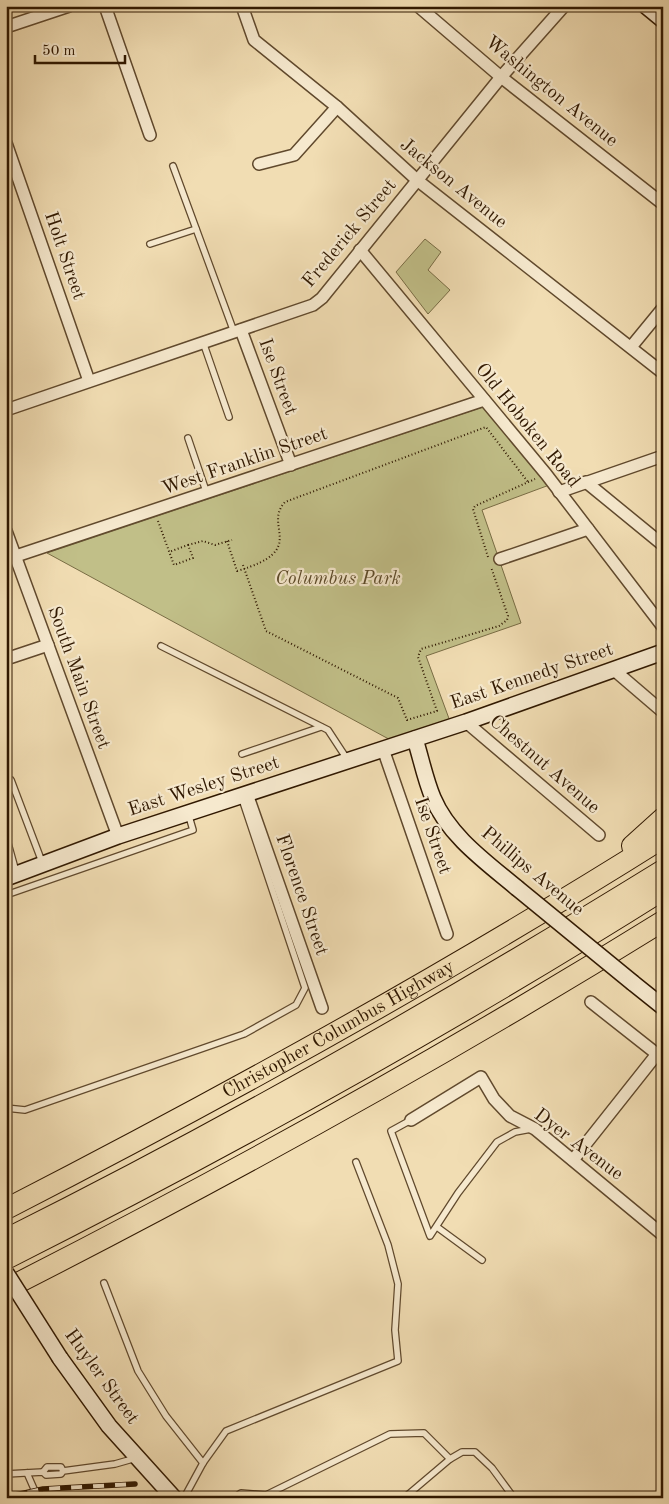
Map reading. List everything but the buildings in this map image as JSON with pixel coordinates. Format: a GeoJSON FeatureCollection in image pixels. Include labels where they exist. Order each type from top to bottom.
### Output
{"type":"FeatureCollection","features":[{"type":"Feature","properties":{"kind":"highway"},"geometry":{"type":"LineString","coordinates":[[594,881],[663,818]]}},
{"type":"Feature","properties":{"kind":"highway","name":"Christopher Columbus Highway"},"geometry":{"type":"LineString","coordinates":[[6,1209],[236,1088],[408,991],[663,838]]}},
{"type":"Feature","properties":{"kind":"highway","name":"Christopher Columbus Highway"},"geometry":{"type":"LineString","coordinates":[[6,1239],[180,1149],[316,1075],[506,965],[663,870]]}},
{"type":"Feature","properties":{"kind":"highway"},"geometry":{"type":"LineString","coordinates":[[6,1260],[236,1140],[361,1070],[477,1003],[663,890]]}},
{"type":"Feature","properties":{"kind":"highway"},"geometry":{"type":"LineString","coordinates":[[6,1289],[334,1116],[528,1004],[663,921]]}},
{"type":"Feature","properties":{"kind":"street"},"geometry":{"type":"LineString","coordinates":[[6,27],[69,6]]}},
{"type":"Feature","properties":{"kind":"street"},"geometry":{"type":"LineString","coordinates":[[105,6],[150,135]]}},
{"type":"Feature","properties":{"kind":"street","name":"Jackson Avenue"},"geometry":{"type":"LineString","coordinates":[[242,6],[254,40],[337,107],[417,180],[663,373]]}},
{"type":"Feature","properties":{"kind":"street","name":"Washington Avenue"},"geometry":{"type":"LineString","coordinates":[[418,6],[502,77],[663,204]]}},
{"type":"Feature","properties":{"kind":"street","name":"Frederick Street"},"geometry":{"type":"LineString","coordinates":[[6,410],[313,305],[322,298],[502,77],[564,6]]}},
{"type":"Feature","properties":{"kind":"street"},"geometry":{"type":"LineString","coordinates":[[646,6],[663,20]]}},
{"type":"Feature","properties":{"kind":"street"},"geometry":{"type":"LineString","coordinates":[[259,164],[294,155],[337,107]]}},
{"type":"Feature","properties":{"kind":"street","name":"Holt Street"},"geometry":{"type":"LineString","coordinates":[[6,143],[89,381]]}},
{"type":"Feature","properties":{"kind":"street","name":"Old Hoboken Road"},"geometry":{"type":"LineString","coordinates":[[360,250],[546,474],[663,627]]}},
{"type":"Feature","properties":{"kind":"street"},"geometry":{"type":"LineString","coordinates":[[631,347],[663,308]]}},
{"type":"Feature","properties":{"kind":"street","name":"Ise Street"},"geometry":{"type":"LineString","coordinates":[[237,331],[291,465]]}},
{"type":"Feature","properties":{"kind":"street","name":"West Franklin Street"},"geometry":{"type":"LineString","coordinates":[[16,556],[155,512],[484,400]]}},
{"type":"Feature","properties":{"kind":"street"},"geometry":{"type":"LineString","coordinates":[[560,492],[663,456]]}},
{"type":"Feature","properties":{"kind":"street"},"geometry":{"type":"LineString","coordinates":[[586,482],[663,545]]}},
{"type":"Feature","properties":{"kind":"street"},"geometry":{"type":"LineString","coordinates":[[500,559],[588,529]]}},
{"type":"Feature","properties":{"kind":"street","name":"South Main Street"},"geometry":{"type":"LineString","coordinates":[[6,531],[118,836]]}},
{"type":"Feature","properties":{"kind":"street"},"geometry":{"type":"LineString","coordinates":[[6,659],[48,645]]}},
{"type":"Feature","properties":{"kind":"street","name":"East Kennedy Street"},"geometry":{"type":"LineString","coordinates":[[415,738],[466,722],[663,652]]}},
{"type":"Feature","properties":{"kind":"street"},"geometry":{"type":"LineString","coordinates":[[614,670],[663,712]]}},
{"type":"Feature","properties":{"kind":"street","name":"Chestnut Avenue"},"geometry":{"type":"LineString","coordinates":[[466,722],[599,835]]}},
{"type":"Feature","properties":{"kind":"street","name":"East Wesley Street"},"geometry":{"type":"LineString","coordinates":[[11,876],[118,836],[415,738]]}},
{"type":"Feature","properties":{"kind":"street","name":"Phillips Avenue"},"geometry":{"type":"LineString","coordinates":[[415,738],[433,798],[444,818],[480,857],[663,1007]]}},
{"type":"Feature","properties":{"kind":"street","name":"Ise Street"},"geometry":{"type":"LineString","coordinates":[[383,749],[447,934]]}},
{"type":"Feature","properties":{"kind":"street","name":"Florence Street"},"geometry":{"type":"LineString","coordinates":[[244,795],[322,1008]]}},
{"type":"Feature","properties":{"kind":"street"},"geometry":{"type":"LineString","coordinates":[[574,1160],[660,1057],[591,1002]]}},
{"type":"Feature","properties":{"kind":"street","name":"Dyer Avenue"},"geometry":{"type":"LineString","coordinates":[[411,1120],[481,1076],[502,1109],[516,1121],[535,1129],[663,1235]]}},
{"type":"Feature","properties":{"kind":"street","name":"Huyler Street"},"geometry":{"type":"LineString","coordinates":[[6,1273],[60,1358],[109,1426],[173,1498]]}},
{"type":"Feature","properties":{"kind":"lane"},"geometry":{"type":"LineString","coordinates":[[173,166],[237,331]]}},
{"type":"Feature","properties":{"kind":"lane"},"geometry":{"type":"LineString","coordinates":[[150,244],[196,229]]}},
{"type":"Feature","properties":{"kind":"lane"},"geometry":{"type":"LineString","coordinates":[[203,342],[229,416]]}},
{"type":"Feature","properties":{"kind":"lane"},"geometry":{"type":"LineString","coordinates":[[188,438],[207,494]]}},
{"type":"Feature","properties":{"kind":"lane"},"geometry":{"type":"LineString","coordinates":[[160,646],[328,730],[348,760]]}},
{"type":"Feature","properties":{"kind":"lane"},"geometry":{"type":"LineString","coordinates":[[242,754],[321,727]]}},
{"type":"Feature","properties":{"kind":"lane"},"geometry":{"type":"LineString","coordinates":[[6,782],[11,780],[43,864]]}},
{"type":"Feature","properties":{"kind":"lane"},"geometry":{"type":"LineString","coordinates":[[6,1108],[25,1110],[234,1038],[296,1005],[305,988],[244,795]]}},
{"type":"Feature","properties":{"kind":"lane"},"geometry":{"type":"LineString","coordinates":[[6,895],[193,830],[188,813]]}},
{"type":"Feature","properties":{"kind":"lane"},"geometry":{"type":"LineString","coordinates":[[6,836],[11,876]]}},
{"type":"Feature","properties":{"kind":"lane"},"geometry":{"type":"LineString","coordinates":[[411,1120],[391,1131],[430,1236],[458,1193],[497,1142],[515,1132],[535,1129]]}},
{"type":"Feature","properties":{"kind":"lane"},"geometry":{"type":"LineString","coordinates":[[184,1498],[203,1463],[226,1431],[398,1361],[395,1330],[398,1284],[388,1245],[356,1162]]}},
{"type":"Feature","properties":{"kind":"lane"},"geometry":{"type":"LineString","coordinates":[[437,1227],[482,1260]]}},
{"type":"Feature","properties":{"kind":"lane"},"geometry":{"type":"LineString","coordinates":[[104,1283],[138,1371],[166,1416],[203,1463]]}},
{"type":"Feature","properties":{"kind":"lane"},"geometry":{"type":"LineString","coordinates":[[234,1498],[241,1493],[266,1495],[390,1434],[424,1433],[450,1459]]}},
{"type":"Feature","properties":{"kind":"lane"},"geometry":{"type":"LineString","coordinates":[[404,1498],[450,1459],[462,1452],[475,1452],[492,1468],[514,1498]]}},
{"type":"Feature","properties":{"kind":"lane"},"geometry":{"type":"LineString","coordinates":[[6,1474],[44,1472],[47,1468],[61,1466],[63,1471],[115,1464],[138,1458]]}},
{"type":"Feature","properties":{"kind":"lane"},"geometry":{"type":"LineString","coordinates":[[27,1473],[38,1498]]}},
{"type":"Feature","properties":{"kind":"path"},"geometry":{"type":"LineString","coordinates":[[227,541],[237,571],[268,559],[276,551],[281,538],[280,510],[285,502],[486,427],[528,482]]}},
{"type":"Feature","properties":{"kind":"path"},"geometry":{"type":"LineString","coordinates":[[243,565],[263,626],[270,634],[398,698],[407,720],[437,711],[418,657],[421,649],[499,626],[507,620],[473,509],[475,506],[546,474]]}},
{"type":"Feature","properties":{"kind":"path"},"geometry":{"type":"LineString","coordinates":[[155,512],[174,565],[193,558],[188,544]]}},
{"type":"Feature","properties":{"kind":"path"},"geometry":{"type":"LineString","coordinates":[[169,552],[199,541],[215,544],[232,540]]}},
{"type":"Feature","properties":{"kind":"green space"},"geometry":{"type":"Polygon","coordinates":[[[425,239],[441,252],[428,270],[450,290],[428,314],[396,272],[425,239]]]}},
{"type":"Feature","properties":{"kind":"green space","name":"Columbus Park"},"geometry":{"type":"Polygon","coordinates":[[[489,405],[552,484],[482,510],[521,623],[426,656],[451,724],[396,743],[47,553],[489,405]]]}},
{"type":"Feature","properties":{"kind":"railway"},"geometry":{"type":"LineString","coordinates":[[6,1497],[43,1489],[135,1484]]}}]}
